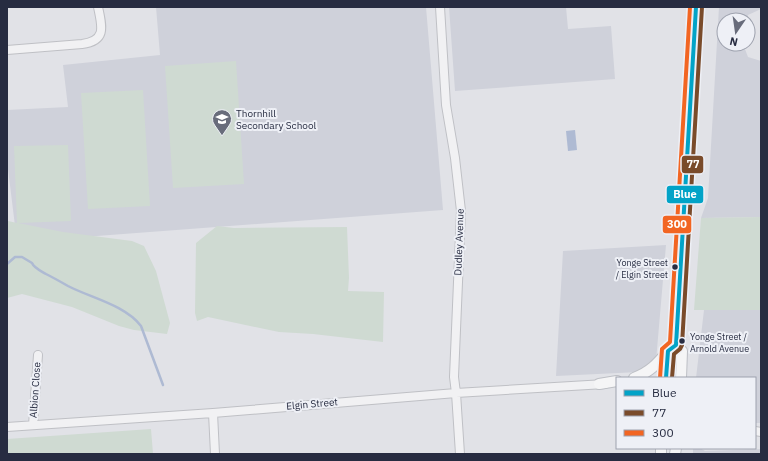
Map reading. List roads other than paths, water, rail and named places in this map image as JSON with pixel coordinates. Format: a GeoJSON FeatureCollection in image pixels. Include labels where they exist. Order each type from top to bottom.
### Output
{"type":"FeatureCollection","features":[{"type":"Feature","properties":{"kind":"main road"},"geometry":{"type":"LineString","coordinates":[[666,377],[672,348],[696,7]]}},
{"type":"Feature","properties":{"kind":"main road"},"geometry":{"type":"LineString","coordinates":[[636,377],[648,372],[656,366],[672,348]]}},
{"type":"Feature","properties":{"kind":"main road"},"geometry":{"type":"LineString","coordinates":[[672,348],[682,351],[681,377]]}},
{"type":"Feature","properties":{"kind":"main road"},"geometry":{"type":"LineString","coordinates":[[600,384],[616,381]]}},
{"type":"Feature","properties":{"kind":"street"},"geometry":{"type":"LineString","coordinates":[[7,50],[92,42],[98,38],[102,28],[98,7]]}},
{"type":"Feature","properties":{"kind":"street","name":"Dudley Avenue"},"geometry":{"type":"LineString","coordinates":[[440,7],[446,105],[455,158],[461,211],[454,377],[460,454]]}},
{"type":"Feature","properties":{"kind":"street","name":"Albion Close"},"geometry":{"type":"LineString","coordinates":[[33,425],[38,355]]}},
{"type":"Feature","properties":{"kind":"street","name":"Elgin Street"},"geometry":{"type":"LineString","coordinates":[[7,427],[213,413],[456,393],[600,384],[616,385]]}},
{"type":"Feature","properties":{"kind":"street"},"geometry":{"type":"LineString","coordinates":[[213,413],[215,454]]}},
{"type":"Feature","properties":{"kind":"water"},"geometry":{"type":"Polygon","coordinates":[[[575,130],[577,150],[568,151],[566,131],[575,130]]]}},
{"type":"Feature","properties":{"kind":"waterway"},"geometry":{"type":"LineString","coordinates":[[7,264],[15,257],[22,257],[46,274],[68,286],[117,307],[134,319],[141,326],[163,385]]}},
{"type":"Feature","properties":{"kind":"place","name":"Thornhill Secondary School"},"geometry":{"type":"Point","coordinates":[222,136]}},
{"type":"Feature","properties":{"kind":"place","name":"Yonge Street / Elgin Street"},"geometry":{"type":"Point","coordinates":[675,267]}},
{"type":"Feature","properties":{"kind":"place","name":"Yonge Street / Arnold Avenue"},"geometry":{"type":"Point","coordinates":[682,341]}}]}
